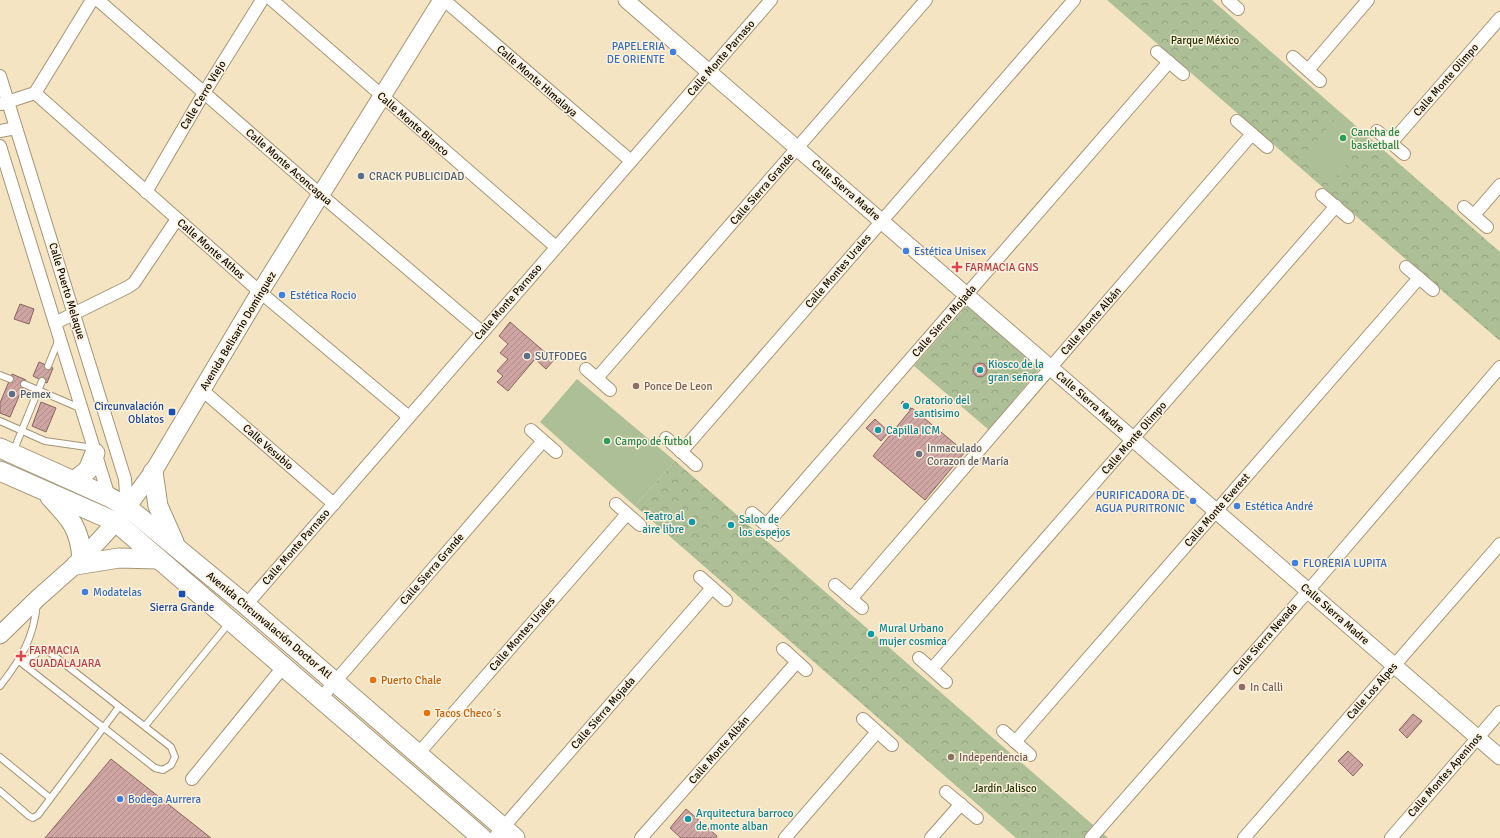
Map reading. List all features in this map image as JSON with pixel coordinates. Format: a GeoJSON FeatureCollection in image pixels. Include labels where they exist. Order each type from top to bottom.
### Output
{"type":"FeatureCollection","features":[{"type":"Feature","properties":{"kind":"main road","name":"Avenida Belisario Domínguez"},"geometry":{"type":"LineString","coordinates":[[0,635],[38,598],[79,562],[116,522],[153,472],[260,292],[443,0]]}},
{"type":"Feature","properties":{"kind":"main road","name":"Avenida Circunvalación Doctor Atl"},"geometry":{"type":"LineString","coordinates":[[6,451],[109,497],[127,507],[335,681],[418,754],[504,835]]}},
{"type":"Feature","properties":{"kind":"main road"},"geometry":{"type":"LineString","coordinates":[[74,481],[88,470],[95,451]]}},
{"type":"Feature","properties":{"kind":"main road","name":"Avenida Circunvalación Doctor Atl"},"geometry":{"type":"LineString","coordinates":[[0,471],[116,522],[157,559],[284,666],[482,838]]}},
{"type":"Feature","properties":{"kind":"main road"},"geometry":{"type":"LineString","coordinates":[[153,472],[158,506],[176,547]]}},
{"type":"Feature","properties":{"kind":"main road"},"geometry":{"type":"LineString","coordinates":[[44,491],[70,519],[76,528],[81,543],[79,562],[119,558],[157,559]]}},
{"type":"Feature","properties":{"kind":"street"},"geometry":{"type":"LineString","coordinates":[[4,104],[35,93],[92,0]]}},
{"type":"Feature","properties":{"kind":"street","name":"Calle Monte Aconcagua"},"geometry":{"type":"LineString","coordinates":[[98,0],[321,195],[482,332]]}},
{"type":"Feature","properties":{"kind":"street","name":"Calle Cerro Viejo"},"geometry":{"type":"LineString","coordinates":[[146,192],[204,92],[262,0]]}},
{"type":"Feature","properties":{"kind":"street","name":"Calle Monte Blanco"},"geometry":{"type":"LineString","coordinates":[[272,0],[556,247]]}},
{"type":"Feature","properties":{"kind":"street","name":"Calle Monte Himalaya"},"geometry":{"type":"LineString","coordinates":[[443,0],[631,161]]}},
{"type":"Feature","properties":{"kind":"street","name":"Calle Sierra Madre"},"geometry":{"type":"LineString","coordinates":[[626,0],[1500,757]]}},
{"type":"Feature","properties":{"kind":"street","name":"Calle Monte Parnaso"},"geometry":{"type":"LineString","coordinates":[[246,605],[771,0]]}},
{"type":"Feature","properties":{"kind":"street","name":"Calle Sierra Grande"},"geometry":{"type":"LineString","coordinates":[[597,378],[926,0]]}},
{"type":"Feature","properties":{"kind":"street","name":"Calle Montes Urales"},"geometry":{"type":"LineString","coordinates":[[681,452],[1074,0]]}},
{"type":"Feature","properties":{"kind":"street"},"geometry":{"type":"LineString","coordinates":[[1228,0],[1238,9]]}},
{"type":"Feature","properties":{"kind":"street"},"geometry":{"type":"LineString","coordinates":[[1308,70],[1368,0]]}},
{"type":"Feature","properties":{"kind":"street","name":"Calle Monte Olimpo"},"geometry":{"type":"LineString","coordinates":[[1391,143],[1500,18]]}},
{"type":"Feature","properties":{"kind":"street"},"geometry":{"type":"LineString","coordinates":[[1157,52],[1183,74]]}},
{"type":"Feature","properties":{"kind":"street"},"geometry":{"type":"LineString","coordinates":[[1293,57],[1320,81]]}},
{"type":"Feature","properties":{"kind":"street","name":"Calle Sierra Mojada"},"geometry":{"type":"LineString","coordinates":[[766,525],[1169,62]]}},
{"type":"Feature","properties":{"kind":"street","name":"Calle Puerto Melaque"},"geometry":{"type":"LineString","coordinates":[[0,76],[4,104],[16,128],[125,478],[127,507]]}},
{"type":"Feature","properties":{"kind":"street","name":"Calle Monte Athos"},"geometry":{"type":"LineString","coordinates":[[35,93],[260,292],[409,417]]}},
{"type":"Feature","properties":{"kind":"street"},"geometry":{"type":"LineString","coordinates":[[1237,121],[1267,147]]}},
{"type":"Feature","properties":{"kind":"street"},"geometry":{"type":"LineString","coordinates":[[0,131],[16,128]]}},
{"type":"Feature","properties":{"kind":"street"},"geometry":{"type":"LineString","coordinates":[[1377,131],[1404,154]]}},
{"type":"Feature","properties":{"kind":"street","name":"Calle Monte Albán"},"geometry":{"type":"LineString","coordinates":[[851,599],[1252,134]]}},
{"type":"Feature","properties":{"kind":"street","name":"Calle Puerto Melaque"},"geometry":{"type":"LineString","coordinates":[[0,146],[116,522]]}},
{"type":"Feature","properties":{"kind":"street"},"geometry":{"type":"LineString","coordinates":[[1474,215],[1500,185]]}},
{"type":"Feature","properties":{"kind":"street"},"geometry":{"type":"LineString","coordinates":[[1322,194],[1348,217]]}},
{"type":"Feature","properties":{"kind":"street","name":"Calle Monte Olimpo"},"geometry":{"type":"LineString","coordinates":[[932,669],[1336,206]]}},
{"type":"Feature","properties":{"kind":"street"},"geometry":{"type":"LineString","coordinates":[[1464,207],[1487,227]]}},
{"type":"Feature","properties":{"kind":"street"},"geometry":{"type":"LineString","coordinates":[[55,322],[74,314],[134,283],[177,219]]}},
{"type":"Feature","properties":{"kind":"street"},"geometry":{"type":"LineString","coordinates":[[1406,267],[1433,290]]}},
{"type":"Feature","properties":{"kind":"street","name":"Calle Monte Everest"},"geometry":{"type":"LineString","coordinates":[[1015,742],[1419,278]]}},
{"type":"Feature","properties":{"kind":"street","name":"Calle Sierra Nevada"},"geometry":{"type":"LineString","coordinates":[[1090,838],[1308,590],[1500,367]]}},
{"type":"Feature","properties":{"kind":"street"},"geometry":{"type":"LineString","coordinates":[[586,369],[610,390]]}},
{"type":"Feature","properties":{"kind":"street","name":"Calle Vesubio"},"geometry":{"type":"LineString","coordinates":[[202,390],[334,504]]}},
{"type":"Feature","properties":{"kind":"street"},"geometry":{"type":"LineString","coordinates":[[531,430],[556,452]]}},
{"type":"Feature","properties":{"kind":"street"},"geometry":{"type":"LineString","coordinates":[[666,438],[696,465]]}},
{"type":"Feature","properties":{"kind":"street","name":"Calle Sierra Grande"},"geometry":{"type":"LineString","coordinates":[[321,698],[543,441]]}},
{"type":"Feature","properties":{"kind":"street"},"geometry":{"type":"LineString","coordinates":[[616,504],[640,525]]}},
{"type":"Feature","properties":{"kind":"street"},"geometry":{"type":"LineString","coordinates":[[752,513],[778,536]]}},
{"type":"Feature","properties":{"kind":"street","name":"Calle Montes Urales"},"geometry":{"type":"LineString","coordinates":[[418,754],[627,514]]}},
{"type":"Feature","properties":{"kind":"street","name":"Calle Los Alpes"},"geometry":{"type":"LineString","coordinates":[[1244,838],[1500,544]]}},
{"type":"Feature","properties":{"kind":"street"},"geometry":{"type":"LineString","coordinates":[[700,577],[726,600]]}},
{"type":"Feature","properties":{"kind":"street"},"geometry":{"type":"LineString","coordinates":[[834,585],[862,608]]}},
{"type":"Feature","properties":{"kind":"street","name":"Calle Sierra Mojada"},"geometry":{"type":"LineString","coordinates":[[504,835],[712,588]]}},
{"type":"Feature","properties":{"kind":"street","name":"Calle Monte Albán"},"geometry":{"type":"LineString","coordinates":[[641,838],[801,666],[782,650]]}},
{"type":"Feature","properties":{"kind":"street"},"geometry":{"type":"LineString","coordinates":[[919,658],[946,682]]}},
{"type":"Feature","properties":{"kind":"street"},"geometry":{"type":"LineString","coordinates":[[192,778],[284,666]]}},
{"type":"Feature","properties":{"kind":"street","name":"Calle Montes Apeninos"},"geometry":{"type":"LineString","coordinates":[[1391,838],[1500,712]]}},
{"type":"Feature","properties":{"kind":"street"},"geometry":{"type":"LineString","coordinates":[[863,719],[892,745]]}},
{"type":"Feature","properties":{"kind":"street"},"geometry":{"type":"LineString","coordinates":[[1003,731],[1030,755]]}},
{"type":"Feature","properties":{"kind":"street"},"geometry":{"type":"LineString","coordinates":[[784,838],[877,732]]}},
{"type":"Feature","properties":{"kind":"street"},"geometry":{"type":"LineString","coordinates":[[946,792],[977,818]]}},
{"type":"Feature","properties":{"kind":"street"},"geometry":{"type":"LineString","coordinates":[[931,838],[961,804]]}},
{"type":"Feature","properties":{"kind":"lane"},"geometry":{"type":"LineString","coordinates":[[48,366],[60,337]]}},
{"type":"Feature","properties":{"kind":"lane"},"geometry":{"type":"LineString","coordinates":[[0,375],[10,378]]}},
{"type":"Feature","properties":{"kind":"lane"},"geometry":{"type":"LineString","coordinates":[[6,451],[22,431],[42,381]]}},
{"type":"Feature","properties":{"kind":"lane"},"geometry":{"type":"LineString","coordinates":[[24,384],[82,409]]}},
{"type":"Feature","properties":{"kind":"lane"},"geometry":{"type":"LineString","coordinates":[[0,421],[51,442],[95,451]]}},
{"type":"Feature","properties":{"kind":"lane"},"geometry":{"type":"LineString","coordinates":[[22,662],[35,624],[38,598]]}},
{"type":"Feature","properties":{"kind":"lane"},"geometry":{"type":"LineString","coordinates":[[145,726],[231,621]]}},
{"type":"Feature","properties":{"kind":"lane"},"geometry":{"type":"LineString","coordinates":[[0,686],[22,662],[41,650],[48,651],[171,747],[175,757],[171,765],[163,770],[154,768],[22,662]]}},
{"type":"Feature","properties":{"kind":"lane"},"geometry":{"type":"LineString","coordinates":[[0,791],[33,818],[38,815],[82,754],[104,728],[119,707]]}},
{"type":"Feature","properties":{"kind":"lane"},"geometry":{"type":"LineString","coordinates":[[0,758],[50,798]]}},
{"type":"Feature","properties":{"kind":"green space","name":"Parque México"},"geometry":{"type":"Polygon","coordinates":[[[1107,0],[1212,0],[1500,252],[1500,341],[1107,0]]]}},
{"type":"Feature","properties":{"kind":"green space","name":"Cancha de basketball"},"geometry":{"type":"Polygon","coordinates":[[[1338,115],[1366,140],[1348,161],[1320,137],[1338,115]]]}},
{"type":"Feature","properties":{"kind":"green space","name":"Cancha de basketball"},"geometry":{"type":"Polygon","coordinates":[[[1319,138],[1348,162],[1331,182],[1304,158],[1319,138]]]}},
{"type":"Feature","properties":{"kind":"green space"},"geometry":{"type":"Polygon","coordinates":[[[968,304],[1040,368],[989,430],[914,366],[968,304]]]}},
{"type":"Feature","properties":{"kind":"green space","name":"Campo de futbol"},"geometry":{"type":"Polygon","coordinates":[[[577,379],[675,461],[635,506],[540,422],[577,379]]]}},
{"type":"Feature","properties":{"kind":"green space","name":"Jardín Jalisco"},"geometry":{"type":"Polygon","coordinates":[[[675,461],[1108,838],[1016,838],[635,506],[675,461]]]}},
{"type":"Feature","properties":{"kind":"building"},"geometry":{"type":"Polygon","coordinates":[[[20,304],[34,309],[29,324],[14,319],[20,304]]]}},
{"type":"Feature","properties":{"kind":"building","name":"SUTFODEG"},"geometry":{"type":"Polygon","coordinates":[[[510,322],[554,360],[546,369],[535,359],[508,391],[497,382],[503,376],[497,371],[508,359],[500,353],[508,344],[499,336],[510,322]]]}},
{"type":"Feature","properties":{"kind":"building","name":"Pemex"},"geometry":{"type":"Polygon","coordinates":[[[39,362],[53,368],[47,383],[33,376],[39,362]]]}},
{"type":"Feature","properties":{"kind":"building","name":"Kiosco de la gran señora"},"geometry":{"type":"Polygon","coordinates":[[[980,363],[985,365],[987,370],[985,375],[980,377],[975,375],[973,370],[975,365],[980,363]]]}},
{"type":"Feature","properties":{"kind":"building","name":"Pemex"},"geometry":{"type":"Polygon","coordinates":[[[12,374],[26,380],[10,417],[0,413],[0,403],[12,374]]]}},
{"type":"Feature","properties":{"kind":"building","name":"Oratorio del santisimo"},"geometry":{"type":"Polygon","coordinates":[[[903,401],[911,408],[909,410],[901,403],[903,401]]]}},
{"type":"Feature","properties":{"kind":"building","name":"Pemex"},"geometry":{"type":"Polygon","coordinates":[[[41,402],[56,408],[46,432],[32,426],[41,402]]]}},
{"type":"Feature","properties":{"kind":"building","name":"Inmaculado Corazon de María"},"geometry":{"type":"Polygon","coordinates":[[[912,408],[965,452],[925,500],[873,456],[912,408]]]}},
{"type":"Feature","properties":{"kind":"building","name":"Capilla ICM"},"geometry":{"type":"Polygon","coordinates":[[[875,419],[889,432],[881,441],[866,428],[875,419]]]}},
{"type":"Feature","properties":{"kind":"building"},"geometry":{"type":"Polygon","coordinates":[[[1413,714],[1422,721],[1407,738],[1399,730],[1413,714]]]}},
{"type":"Feature","properties":{"kind":"building"},"geometry":{"type":"Polygon","coordinates":[[[1348,751],[1363,765],[1353,776],[1338,761],[1348,751]]]}},
{"type":"Feature","properties":{"kind":"building","name":"Bodega Aurrera"},"geometry":{"type":"Polygon","coordinates":[[[111,759],[211,838],[45,838],[111,759]]]}},
{"type":"Feature","properties":{"kind":"building","name":"Arquitectura barroco de monte alban"},"geometry":{"type":"Polygon","coordinates":[[[686,809],[717,836],[716,838],[681,838],[670,828],[686,809]]]}},
{"type":"Feature","properties":{"kind":"place","name":"PAPELERIA DE ORIENTE"},"geometry":{"type":"Point","coordinates":[673,52]}},
{"type":"Feature","properties":{"kind":"place","name":"Cancha de basketball"},"geometry":{"type":"Point","coordinates":[1343,138]}},
{"type":"Feature","properties":{"kind":"place","name":"CRACK PUBLICIDAD"},"geometry":{"type":"Point","coordinates":[361,176]}},
{"type":"Feature","properties":{"kind":"place","name":"Estética Unisex"},"geometry":{"type":"Point","coordinates":[906,251]}},
{"type":"Feature","properties":{"kind":"place","name":"FARMACIA GNS"},"geometry":{"type":"Point","coordinates":[957,267]}},
{"type":"Feature","properties":{"kind":"place","name":"Estética Rocio"},"geometry":{"type":"Point","coordinates":[282,295]}},
{"type":"Feature","properties":{"kind":"place","name":"SUTFODEG"},"geometry":{"type":"Point","coordinates":[527,356]}},
{"type":"Feature","properties":{"kind":"place","name":"Kiosco de la gran señora"},"geometry":{"type":"Point","coordinates":[980,370]}},
{"type":"Feature","properties":{"kind":"place","name":"Ponce De Leon"},"geometry":{"type":"Point","coordinates":[636,386]}},
{"type":"Feature","properties":{"kind":"place","name":"Pemex"},"geometry":{"type":"Point","coordinates":[12,394]}},
{"type":"Feature","properties":{"kind":"place","name":"Oratorio del santisimo"},"geometry":{"type":"Point","coordinates":[906,406]}},
{"type":"Feature","properties":{"kind":"place","name":"Circunvalación Oblatos"},"geometry":{"type":"Point","coordinates":[172,412]}},
{"type":"Feature","properties":{"kind":"place","name":"Capilla ICM"},"geometry":{"type":"Point","coordinates":[878,430]}},
{"type":"Feature","properties":{"kind":"place","name":"Campo de futbol"},"geometry":{"type":"Point","coordinates":[607,441]}},
{"type":"Feature","properties":{"kind":"place","name":"Inmaculado Corazon de María"},"geometry":{"type":"Point","coordinates":[919,454]}},
{"type":"Feature","properties":{"kind":"place","name":"PURIFICADORA DE AGUA PURITRONIC"},"geometry":{"type":"Point","coordinates":[1193,501]}},
{"type":"Feature","properties":{"kind":"place","name":"Estética André"},"geometry":{"type":"Point","coordinates":[1237,506]}},
{"type":"Feature","properties":{"kind":"place","name":"Teatro al aire libre"},"geometry":{"type":"Point","coordinates":[692,522]}},
{"type":"Feature","properties":{"kind":"place","name":"Salon de los espejos"},"geometry":{"type":"Point","coordinates":[731,525]}},
{"type":"Feature","properties":{"kind":"place","name":"FLORERIA LUPITA"},"geometry":{"type":"Point","coordinates":[1295,563]}},
{"type":"Feature","properties":{"kind":"place","name":"Modatelas"},"geometry":{"type":"Point","coordinates":[85,592]}},
{"type":"Feature","properties":{"kind":"place","name":"Sierra Grande"},"geometry":{"type":"Point","coordinates":[182,594]}},
{"type":"Feature","properties":{"kind":"place","name":"Mural Urbano mujer cosmica"},"geometry":{"type":"Point","coordinates":[871,634]}},
{"type":"Feature","properties":{"kind":"place","name":"FARMACIA GUADALAJARA"},"geometry":{"type":"Point","coordinates":[21,656]}},
{"type":"Feature","properties":{"kind":"place","name":"Puerto Chale"},"geometry":{"type":"Point","coordinates":[373,680]}},
{"type":"Feature","properties":{"kind":"place","name":"In Calli"},"geometry":{"type":"Point","coordinates":[1242,687]}},
{"type":"Feature","properties":{"kind":"place","name":"Tacos Checo´s"},"geometry":{"type":"Point","coordinates":[427,713]}},
{"type":"Feature","properties":{"kind":"place","name":"Independencia"},"geometry":{"type":"Point","coordinates":[951,757]}},
{"type":"Feature","properties":{"kind":"place","name":"Bodega Aurrera"},"geometry":{"type":"Point","coordinates":[120,799]}},
{"type":"Feature","properties":{"kind":"place","name":"Arquitectura barroco de monte alban"},"geometry":{"type":"Point","coordinates":[688,819]}}]}
